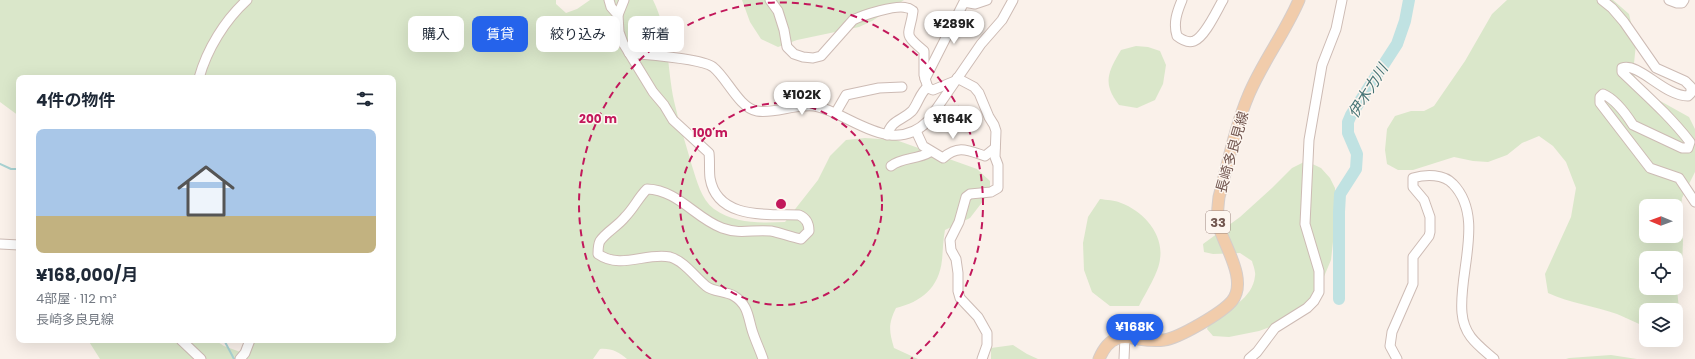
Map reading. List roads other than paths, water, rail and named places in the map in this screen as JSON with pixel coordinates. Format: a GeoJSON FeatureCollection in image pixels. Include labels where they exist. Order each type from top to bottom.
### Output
{"type":"FeatureCollection","features":[{"type":"Feature","properties":{"kind":"main road","name":"長崎多良見線"},"geometry":{"type":"LineString","coordinates":[[1098,359],[1105,346],[1112,341],[1124,337],[1163,340],[1176,336],[1214,315],[1233,300],[1237,286],[1236,273],[1232,258],[1218,225],[1217,213],[1219,197],[1249,95],[1270,53],[1293,15],[1299,0]]}},
{"type":"Feature","properties":{"kind":"street"},"geometry":{"type":"LineString","coordinates":[[200,75],[208,53],[217,38],[230,18],[247,0]]}},
{"type":"Feature","properties":{"kind":"street"},"geometry":{"type":"LineString","coordinates":[[609,0],[611,7],[618,15]]}},
{"type":"Feature","properties":{"kind":"street"},"geometry":{"type":"LineString","coordinates":[[624,0],[618,15],[619,32],[653,92],[673,120],[709,153],[710,178],[714,190],[732,208],[749,214],[799,215],[804,217],[809,225],[809,231],[801,239],[771,231],[745,233],[733,231],[721,227],[664,192],[647,189],[638,197],[628,215],[598,243],[598,254],[606,260],[623,261],[654,257],[670,258],[682,264],[708,288],[726,292],[735,296],[748,310],[753,333],[762,359]]}},
{"type":"Feature","properties":{"kind":"street"},"geometry":{"type":"LineString","coordinates":[[770,0],[778,11],[784,30],[787,47],[794,54],[813,58],[821,56],[854,20],[860,16],[897,7],[907,7],[913,11],[908,36],[924,51],[926,83],[933,90],[956,80],[974,88],[979,93],[996,131],[995,157],[998,165],[998,188],[991,192],[970,194],[966,197],[959,222],[950,240],[951,250],[956,259],[958,291],[960,298],[978,317],[987,333],[987,345],[982,359]]}},
{"type":"Feature","properties":{"kind":"street"},"geometry":{"type":"LineString","coordinates":[[630,53],[701,62],[713,67],[744,104],[756,111],[773,111],[795,106],[815,106],[887,135],[905,136],[916,131],[928,122],[981,44],[1002,20],[1013,0]]}},
{"type":"Feature","properties":{"kind":"street"},"geometry":{"type":"LineString","coordinates":[[1182,0],[1175,20],[1175,30],[1177,36],[1190,42],[1196,41],[1206,30],[1223,0]]}},
{"type":"Feature","properties":{"kind":"street"},"geometry":{"type":"LineString","coordinates":[[1249,359],[1257,352],[1275,328],[1307,308],[1314,301],[1319,292],[1319,271],[1305,224],[1309,140],[1322,65],[1336,29],[1342,0]]}},
{"type":"Feature","properties":{"kind":"street"},"geometry":{"type":"LineString","coordinates":[[1602,0],[1612,8],[1624,22],[1656,68],[1685,81],[1691,87],[1691,93],[1688,96],[1674,94],[1637,69],[1627,67],[1622,68],[1622,72],[1644,91],[1678,126],[1690,142],[1688,148],[1682,148],[1633,125],[1608,96],[1603,94],[1600,97],[1600,103],[1650,168],[1679,178],[1695,202]]}},
{"type":"Feature","properties":{"kind":"street"},"geometry":{"type":"LineString","coordinates":[[1669,0],[1682,3],[1684,0]]}},
{"type":"Feature","properties":{"kind":"street"},"geometry":{"type":"LineString","coordinates":[[887,135],[889,128],[894,123],[911,112],[916,106],[964,2],[975,4],[983,1]]}},
{"type":"Feature","properties":{"kind":"street"},"geometry":{"type":"LineString","coordinates":[[835,114],[846,94],[879,88],[902,87]]}},
{"type":"Feature","properties":{"kind":"street"},"geometry":{"type":"LineString","coordinates":[[916,131],[923,146],[930,152],[943,158],[952,150],[966,150],[985,156],[996,148]]}},
{"type":"Feature","properties":{"kind":"street"},"geometry":{"type":"LineString","coordinates":[[891,166],[896,162],[922,157],[930,152]]}},
{"type":"Feature","properties":{"kind":"street"},"geometry":{"type":"LineString","coordinates":[[1397,359],[1390,346],[1392,332],[1413,284],[1412,257],[1429,236],[1430,232],[1430,217],[1424,200],[1412,187],[1413,178],[1418,176],[1436,176],[1444,177],[1450,180],[1457,188],[1465,202],[1468,212],[1468,240],[1463,282],[1462,313],[1470,338],[1494,359]]}},
{"type":"Feature","properties":{"kind":"street"},"geometry":{"type":"LineString","coordinates":[[0,244],[16,245]]}},
{"type":"Feature","properties":{"kind":"street"},"geometry":{"type":"LineString","coordinates":[[1124,337],[1124,359]]}},
{"type":"Feature","properties":{"kind":"street"},"geometry":{"type":"LineString","coordinates":[[184,343],[201,359]]}},
{"type":"Feature","properties":{"kind":"street"},"geometry":{"type":"LineString","coordinates":[[240,359],[245,353],[249,343]]}},
{"type":"Feature","properties":{"kind":"waterway","name":"伊木力川"},"geometry":{"type":"LineString","coordinates":[[1339,299],[1340,194],[1356,169],[1357,154],[1348,133],[1348,122],[1397,44],[1405,21],[1409,0]]}},
{"type":"Feature","properties":{"kind":"waterway"},"geometry":{"type":"LineString","coordinates":[[0,164],[11,169],[16,169]]}},
{"type":"Feature","properties":{"kind":"waterway"},"geometry":{"type":"LineString","coordinates":[[226,343],[234,359]]}}]}
